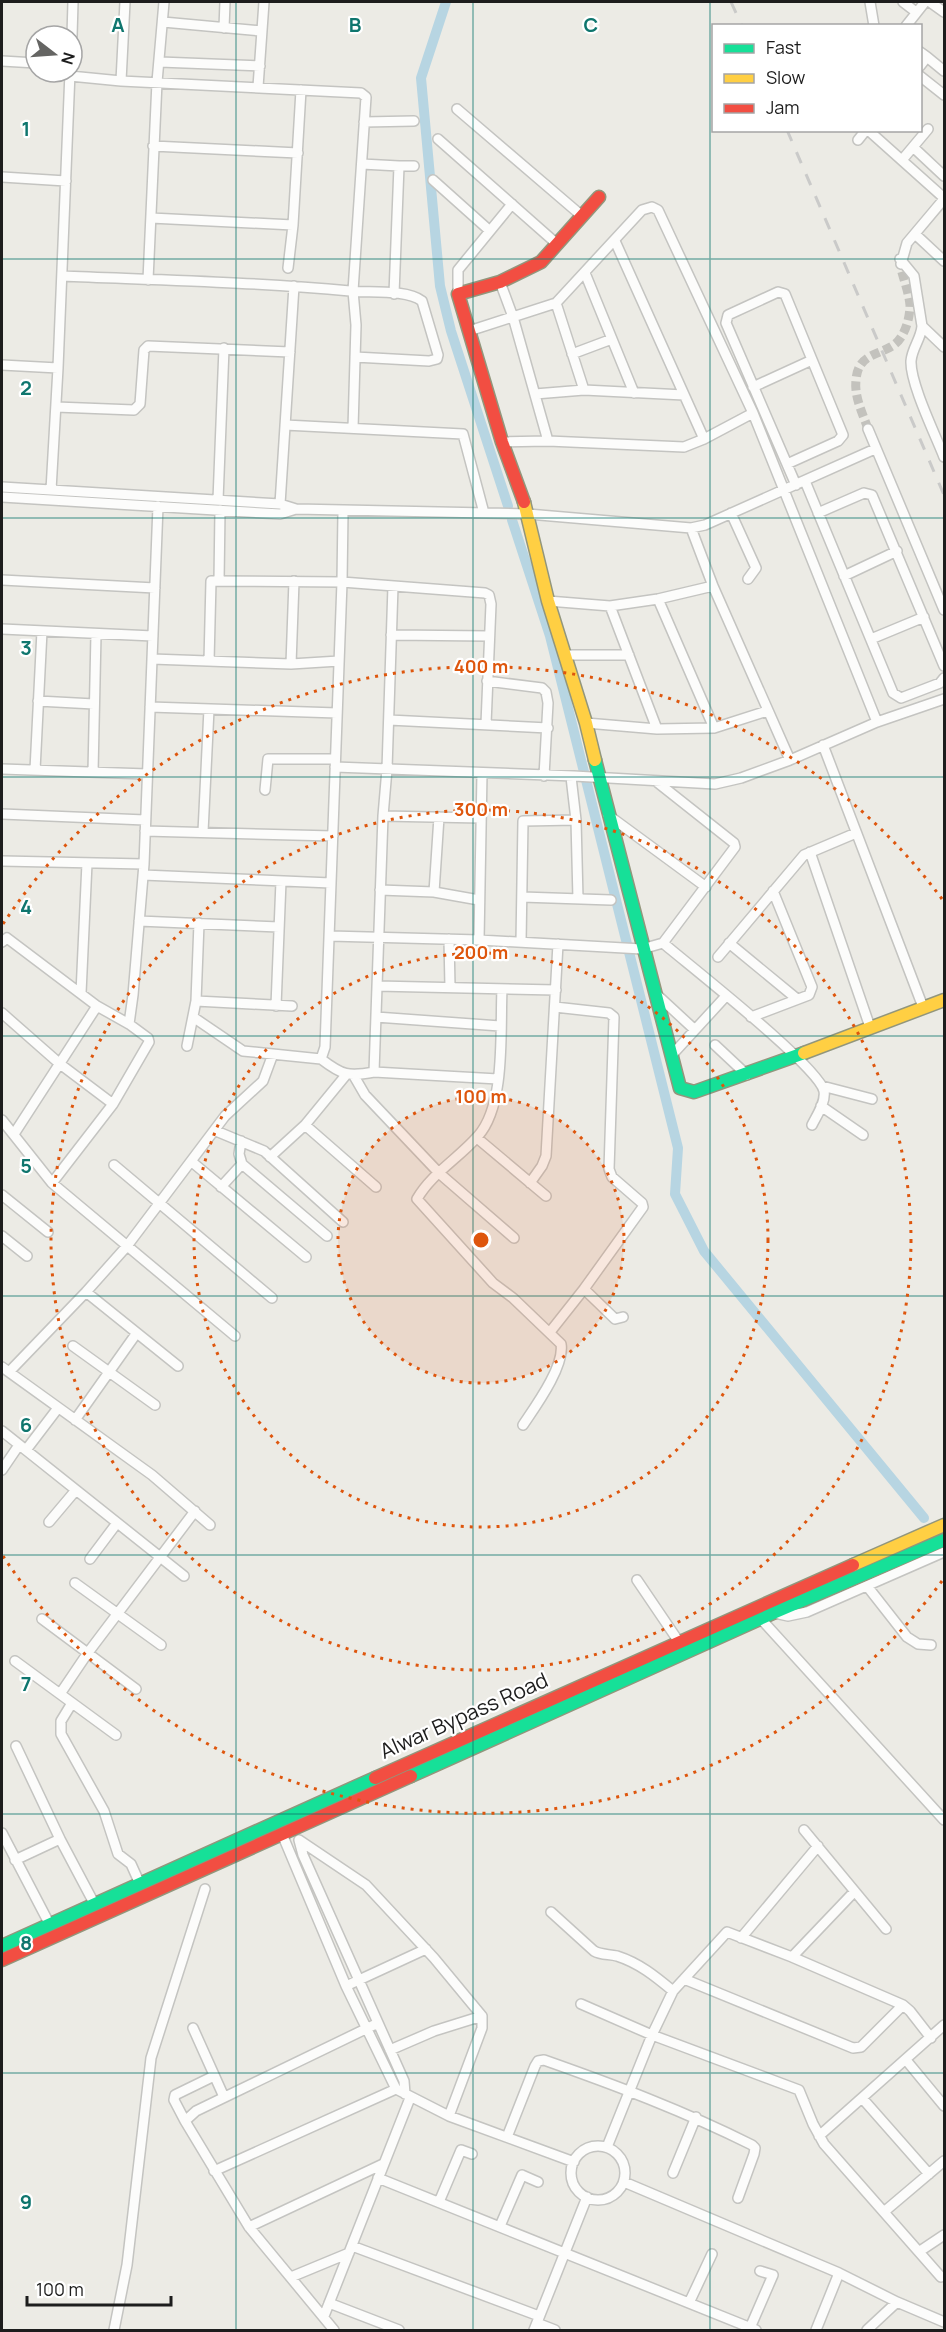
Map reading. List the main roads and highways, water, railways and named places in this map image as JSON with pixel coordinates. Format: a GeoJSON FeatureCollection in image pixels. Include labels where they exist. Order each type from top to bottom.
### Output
{"type":"FeatureCollection","features":[{"type":"Feature","properties":{"kind":"main road"},"geometry":{"type":"LineString","coordinates":[[599,197],[541,262],[500,282],[458,294],[502,442],[528,514],[548,601],[586,723],[593,777],[608,815],[636,949],[653,992],[680,1088],[694,1092],[747,1075],[945,1000]]}},
{"type":"Feature","properties":{"kind":"main road","name":"Alwar Bypass Road"},"geometry":{"type":"LineString","coordinates":[[2,1946],[945,1525]]}},
{"type":"Feature","properties":{"kind":"main road","name":"Alwar Bypass Road"},"geometry":{"type":"LineString","coordinates":[[2,1960],[773,1613],[945,1540]]}},
{"type":"Feature","properties":{"kind":"waterway"},"geometry":{"type":"LineString","coordinates":[[446,2],[421,78],[440,286],[451,331],[508,506]]}},
{"type":"Feature","properties":{"kind":"waterway"},"geometry":{"type":"LineString","coordinates":[[512,520],[550,636],[678,1148],[675,1194],[704,1251],[924,1518]]}},
{"type":"Feature","properties":{"kind":"tunnel"},"geometry":{"type":"LineString","coordinates":[[868,429],[856,393],[856,380],[858,371],[865,360],[895,344],[904,332],[910,305],[901,269]]}},
{"type":"Feature","properties":{"kind":"railway"},"geometry":{"type":"LineString","coordinates":[[731,2],[741,24]]}},
{"type":"Feature","properties":{"kind":"railway"},"geometry":{"type":"LineString","coordinates":[[788,132],[944,495]]}}]}
